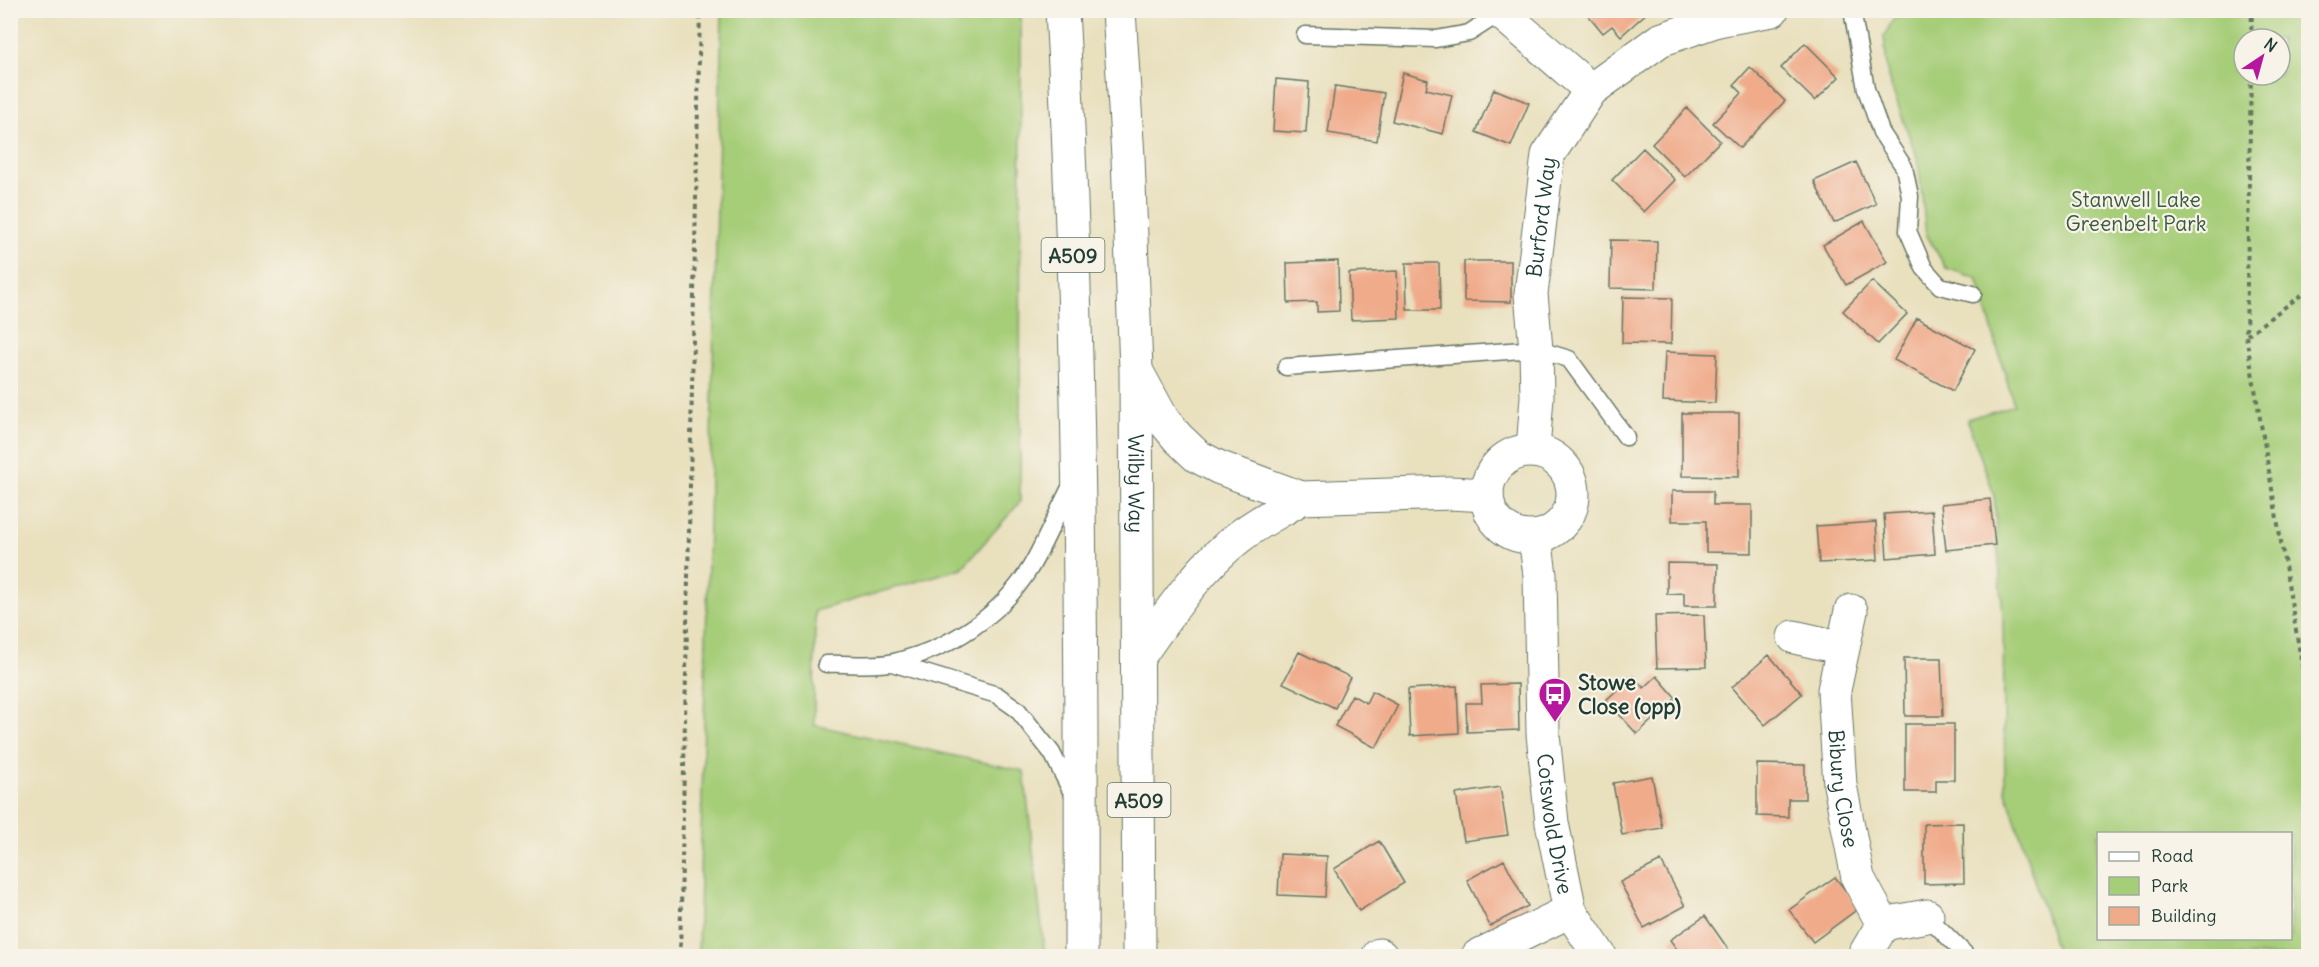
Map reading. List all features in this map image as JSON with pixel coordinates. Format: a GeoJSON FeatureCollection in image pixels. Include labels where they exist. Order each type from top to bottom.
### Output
{"type":"FeatureCollection","features":[{"type":"Feature","properties":{"kind":"main road","name":"A509"},"geometry":{"type":"LineString","coordinates":[[1062,10],[1076,315],[1082,812],[1081,957]]}},
{"type":"Feature","properties":{"kind":"main road","name":"Wilby Way"},"geometry":{"type":"LineString","coordinates":[[1119,10],[1136,370],[1139,656],[1138,957]]}},
{"type":"Feature","properties":{"kind":"main road","name":"Burford Way"},"geometry":{"type":"LineString","coordinates":[[1533,450],[1537,397],[1531,294],[1548,155],[1591,90],[1660,40],[1718,20],[1772,10]]}},
{"type":"Feature","properties":{"kind":"main road"},"geometry":{"type":"LineString","coordinates":[[1499,12],[1591,90]]}},
{"type":"Feature","properties":{"kind":"main road"},"geometry":{"type":"LineString","coordinates":[[1136,370],[1163,420],[1197,456],[1218,467],[1301,498],[1450,493],[1487,495]]}},
{"type":"Feature","properties":{"kind":"main road"},"geometry":{"type":"LineString","coordinates":[[1533,450],[1549,454],[1562,464],[1570,477],[1574,493],[1571,508],[1563,522],[1550,532],[1534,537],[1520,536],[1497,521],[1490,509],[1487,495],[1489,480],[1501,463],[1519,452],[1533,450]]}},
{"type":"Feature","properties":{"kind":"main road"},"geometry":{"type":"LineString","coordinates":[[1139,656],[1178,602],[1220,554],[1239,537],[1301,498]]}},
{"type":"Feature","properties":{"kind":"main road","name":"Cotswold Drive"},"geometry":{"type":"LineString","coordinates":[[1534,537],[1540,575],[1543,734],[1552,823],[1570,911],[1600,957]]}},
{"type":"Feature","properties":{"kind":"main road","name":"Bibury Close"},"geometry":{"type":"LineString","coordinates":[[1851,611],[1834,690],[1840,785],[1858,878],[1883,924]]}},
{"type":"Feature","properties":{"kind":"main road"},"geometry":{"type":"LineString","coordinates":[[1794,637],[1843,648]]}},
{"type":"Feature","properties":{"kind":"main road"},"geometry":{"type":"LineString","coordinates":[[1478,957],[1570,911]]}},
{"type":"Feature","properties":{"kind":"main road"},"geometry":{"type":"LineString","coordinates":[[1864,957],[1883,924],[1927,916]]}},
{"type":"Feature","properties":{"kind":"lane"},"geometry":{"type":"LineString","coordinates":[[1852,10],[1866,89],[1881,132],[1904,167],[1910,196],[1908,231],[1924,268],[1940,286],[1973,294]]}},
{"type":"Feature","properties":{"kind":"lane"},"geometry":{"type":"LineString","coordinates":[[1305,34],[1436,39],[1469,33],[1499,12]]}},
{"type":"Feature","properties":{"kind":"lane"},"geometry":{"type":"LineString","coordinates":[[1286,367],[1536,349],[1569,359],[1626,437]]}},
{"type":"Feature","properties":{"kind":"lane"},"geometry":{"type":"LineString","coordinates":[[826,664],[892,663],[943,646],[985,619],[1010,596],[1030,568],[1078,471]]}},
{"type":"Feature","properties":{"kind":"lane"},"geometry":{"type":"LineString","coordinates":[[892,663],[997,695],[1017,709],[1052,753],[1082,812]]}},
{"type":"Feature","properties":{"kind":"lane"},"geometry":{"type":"LineString","coordinates":[[1927,916],[1964,953],[1965,957]]}},
{"type":"Feature","properties":{"kind":"path"},"geometry":{"type":"LineString","coordinates":[[680,957],[700,10]]}},
{"type":"Feature","properties":{"kind":"path"},"geometry":{"type":"LineString","coordinates":[[2252,10],[2252,27]]}},
{"type":"Feature","properties":{"kind":"path"},"geometry":{"type":"LineString","coordinates":[[2251,87],[2246,336],[2308,701]]}},
{"type":"Feature","properties":{"kind":"path"},"geometry":{"type":"LineString","coordinates":[[2246,336],[2308,290]]}},
{"type":"Feature","properties":{"kind":"green space"},"geometry":{"type":"Polygon","coordinates":[[[722,11],[1021,11],[1020,502],[962,568],[815,611],[814,725],[1024,771],[1045,956],[698,956],[722,11]]]}},
{"type":"Feature","properties":{"kind":"green space","name":"Stanwell Lake Greenbelt Park"},"geometry":{"type":"Polygon","coordinates":[[[1911,11],[2308,11],[2308,956],[2058,956],[2005,788],[2003,618],[1994,494],[1967,419],[2014,405],[1977,278],[1946,268],[1926,234],[1918,160],[1888,78],[1884,36],[1893,20],[1911,11]]]}},
{"type":"Feature","properties":{"kind":"building"},"geometry":{"type":"Polygon","coordinates":[[[1584,10],[1650,10],[1621,36],[1612,26],[1603,33],[1584,10]]]}},
{"type":"Feature","properties":{"kind":"building"},"geometry":{"type":"Polygon","coordinates":[[[1805,43],[1839,77],[1815,101],[1781,68],[1805,43]]]}},
{"type":"Feature","properties":{"kind":"building"},"geometry":{"type":"Polygon","coordinates":[[[1750,67],[1785,101],[1740,148],[1713,123],[1742,93],[1734,85],[1750,67]]]}},
{"type":"Feature","properties":{"kind":"building"},"geometry":{"type":"Polygon","coordinates":[[[1403,73],[1428,80],[1426,89],[1452,95],[1443,134],[1392,121],[1403,73]]]}},
{"type":"Feature","properties":{"kind":"building"},"geometry":{"type":"Polygon","coordinates":[[[1276,79],[1309,82],[1306,133],[1273,131],[1276,79]]]}},
{"type":"Feature","properties":{"kind":"building"},"geometry":{"type":"Polygon","coordinates":[[[1335,86],[1384,93],[1377,141],[1328,133],[1335,86]]]}},
{"type":"Feature","properties":{"kind":"building"},"geometry":{"type":"Polygon","coordinates":[[[1494,89],[1529,103],[1511,146],[1476,132],[1494,89]]]}},
{"type":"Feature","properties":{"kind":"building"},"geometry":{"type":"Polygon","coordinates":[[[1687,108],[1720,141],[1685,177],[1652,144],[1687,108]]]}},
{"type":"Feature","properties":{"kind":"building"},"geometry":{"type":"Polygon","coordinates":[[[1643,148],[1675,180],[1644,212],[1612,180],[1643,148]]]}},
{"type":"Feature","properties":{"kind":"building"},"geometry":{"type":"Polygon","coordinates":[[[1856,162],[1876,204],[1834,223],[1814,181],[1856,162]]]}},
{"type":"Feature","properties":{"kind":"building"},"geometry":{"type":"Polygon","coordinates":[[[1864,221],[1887,262],[1846,285],[1823,245],[1864,221]]]}},
{"type":"Feature","properties":{"kind":"building"},"geometry":{"type":"Polygon","coordinates":[[[1611,240],[1657,241],[1656,289],[1610,288],[1611,240]]]}},
{"type":"Feature","properties":{"kind":"building"},"geometry":{"type":"Polygon","coordinates":[[[1338,261],[1339,311],[1317,312],[1317,302],[1288,303],[1287,263],[1338,261]]]}},
{"type":"Feature","properties":{"kind":"building"},"geometry":{"type":"Polygon","coordinates":[[[1464,261],[1511,261],[1511,302],[1464,301],[1464,261]]]}},
{"type":"Feature","properties":{"kind":"building"},"geometry":{"type":"Polygon","coordinates":[[[1406,263],[1439,263],[1440,310],[1407,310],[1406,263]]]}},
{"type":"Feature","properties":{"kind":"building"},"geometry":{"type":"Polygon","coordinates":[[[1397,271],[1399,318],[1351,320],[1349,273],[1397,271]]]}},
{"type":"Feature","properties":{"kind":"building"},"geometry":{"type":"Polygon","coordinates":[[[1872,281],[1907,314],[1878,344],[1843,311],[1872,281]]]}},
{"type":"Feature","properties":{"kind":"building"},"geometry":{"type":"Polygon","coordinates":[[[1623,297],[1672,298],[1671,344],[1622,343],[1623,297]]]}},
{"type":"Feature","properties":{"kind":"building"},"geometry":{"type":"Polygon","coordinates":[[[1917,318],[1975,349],[1953,391],[1894,360],[1917,318]]]}},
{"type":"Feature","properties":{"kind":"building"},"geometry":{"type":"Polygon","coordinates":[[[1665,352],[1717,354],[1715,403],[1663,401],[1665,352]]]}},
{"type":"Feature","properties":{"kind":"building"},"geometry":{"type":"Polygon","coordinates":[[[1682,413],[1739,413],[1739,477],[1682,476],[1682,413]]]}},
{"type":"Feature","properties":{"kind":"building"},"geometry":{"type":"Polygon","coordinates":[[[1672,491],[1713,491],[1713,505],[1752,505],[1752,553],[1706,552],[1706,521],[1672,521],[1672,491]]]}},
{"type":"Feature","properties":{"kind":"building"},"geometry":{"type":"Polygon","coordinates":[[[1990,499],[1995,545],[1946,550],[1941,504],[1990,499]]]}},
{"type":"Feature","properties":{"kind":"building"},"geometry":{"type":"Polygon","coordinates":[[[1932,511],[1935,554],[1887,558],[1884,514],[1932,511]]]}},
{"type":"Feature","properties":{"kind":"building"},"geometry":{"type":"Polygon","coordinates":[[[1876,522],[1878,560],[1819,563],[1816,526],[1876,522]]]}},
{"type":"Feature","properties":{"kind":"building"},"geometry":{"type":"Polygon","coordinates":[[[1667,563],[1718,564],[1717,606],[1684,606],[1684,593],[1667,594],[1667,563]]]}},
{"type":"Feature","properties":{"kind":"building"},"geometry":{"type":"Polygon","coordinates":[[[1704,615],[1706,667],[1657,668],[1655,616],[1704,615]]]}},
{"type":"Feature","properties":{"kind":"building"},"geometry":{"type":"Polygon","coordinates":[[[1299,652],[1350,677],[1335,708],[1283,683],[1299,652]]]}},
{"type":"Feature","properties":{"kind":"building"},"geometry":{"type":"Polygon","coordinates":[[[1769,655],[1802,694],[1765,725],[1732,687],[1769,655]]]}},
{"type":"Feature","properties":{"kind":"building"},"geometry":{"type":"Polygon","coordinates":[[[1904,658],[1941,658],[1943,716],[1905,716],[1904,658]]]}},
{"type":"Feature","properties":{"kind":"building"},"geometry":{"type":"Polygon","coordinates":[[[1633,676],[1644,688],[1657,676],[1676,698],[1637,734],[1606,700],[1633,676]]]}},
{"type":"Feature","properties":{"kind":"building"},"geometry":{"type":"Polygon","coordinates":[[[1518,684],[1519,730],[1467,732],[1466,703],[1482,703],[1481,685],[1518,684]]]}},
{"type":"Feature","properties":{"kind":"building"},"geometry":{"type":"Polygon","coordinates":[[[1457,686],[1459,733],[1410,736],[1408,689],[1457,686]]]}},
{"type":"Feature","properties":{"kind":"building"},"geometry":{"type":"Polygon","coordinates":[[[1372,691],[1398,705],[1376,748],[1335,726],[1352,695],[1366,703],[1372,691]]]}},
{"type":"Feature","properties":{"kind":"building"},"geometry":{"type":"Polygon","coordinates":[[[1905,724],[1954,724],[1954,780],[1936,780],[1936,792],[1905,792],[1905,724]]]}},
{"type":"Feature","properties":{"kind":"building"},"geometry":{"type":"Polygon","coordinates":[[[1757,764],[1805,765],[1805,799],[1788,799],[1788,817],[1757,816],[1757,764]]]}},
{"type":"Feature","properties":{"kind":"building"},"geometry":{"type":"Polygon","coordinates":[[[1652,776],[1662,828],[1622,835],[1613,783],[1652,776]]]}},
{"type":"Feature","properties":{"kind":"building"},"geometry":{"type":"Polygon","coordinates":[[[1500,787],[1508,835],[1464,841],[1456,794],[1500,787]]]}},
{"type":"Feature","properties":{"kind":"building"},"geometry":{"type":"Polygon","coordinates":[[[1963,823],[1964,883],[1924,884],[1924,824],[1963,823]]]}},
{"type":"Feature","properties":{"kind":"building"},"geometry":{"type":"Polygon","coordinates":[[[1379,841],[1404,883],[1359,911],[1334,869],[1379,841]]]}},
{"type":"Feature","properties":{"kind":"building"},"geometry":{"type":"Polygon","coordinates":[[[1280,854],[1327,856],[1325,897],[1278,895],[1280,854]]]}},
{"type":"Feature","properties":{"kind":"building"},"geometry":{"type":"Polygon","coordinates":[[[1504,860],[1528,906],[1490,926],[1467,880],[1504,860]]]}},
{"type":"Feature","properties":{"kind":"building"},"geometry":{"type":"Polygon","coordinates":[[[1661,861],[1685,906],[1644,928],[1620,882],[1661,861]]]}},
{"type":"Feature","properties":{"kind":"building"},"geometry":{"type":"Polygon","coordinates":[[[1835,877],[1859,908],[1813,942],[1789,910],[1835,877]]]}},
{"type":"Feature","properties":{"kind":"building"},"geometry":{"type":"Polygon","coordinates":[[[1705,916],[1733,956],[1682,956],[1670,940],[1705,916]]]}},
{"type":"Feature","properties":{"kind":"place","name":"Stowe Close (opp)"},"geometry":{"type":"Point","coordinates":[1555,723]}}]}
